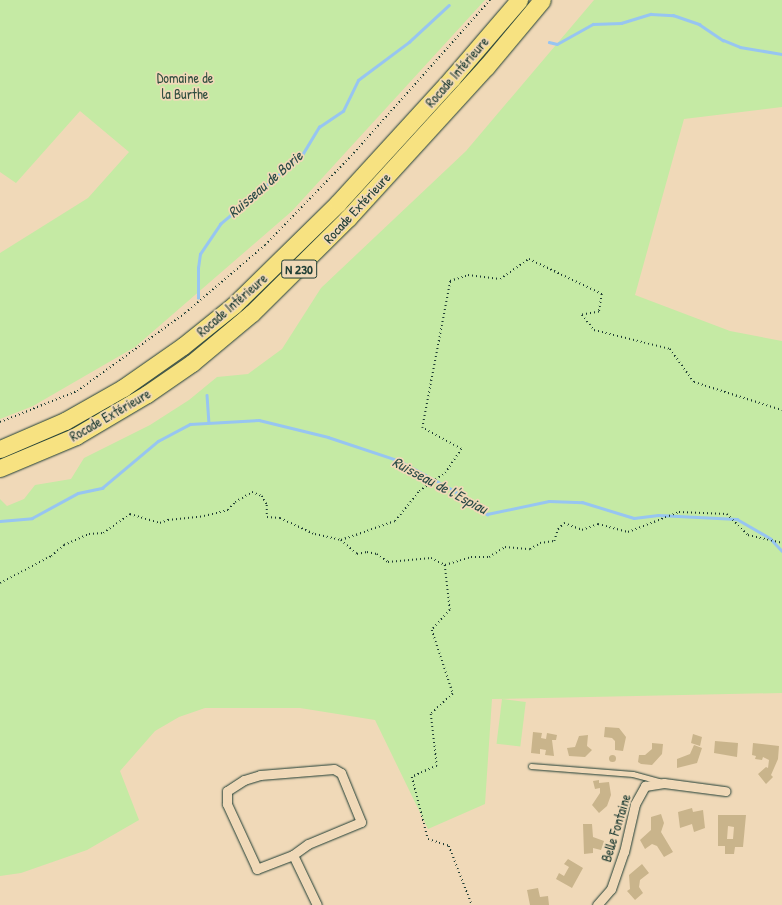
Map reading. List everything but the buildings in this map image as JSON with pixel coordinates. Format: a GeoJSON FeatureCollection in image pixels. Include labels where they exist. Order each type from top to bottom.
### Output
{"type":"FeatureCollection","features":[{"type":"Feature","properties":{"kind":"highway","name":"Rocade Intérieure"},"geometry":{"type":"LineString","coordinates":[[0,449],[65,421],[123,388],[183,346],[234,305],[338,203],[452,78],[519,0]]}},
{"type":"Feature","properties":{"kind":"highway","name":"Rocade Extérieure"},"geometry":{"type":"LineString","coordinates":[[0,468],[76,436],[147,394],[192,363],[252,313],[348,218],[486,67],[542,0]]}},
{"type":"Feature","properties":{"kind":"street"},"geometry":{"type":"LineString","coordinates":[[334,769],[341,773],[361,822],[308,844],[293,855],[258,869],[227,804],[227,791],[244,780],[260,775],[334,769]]}},
{"type":"Feature","properties":{"kind":"street","name":"Belle Fontaine"},"geometry":{"type":"LineString","coordinates":[[597,905],[611,889],[624,852],[635,804],[645,786],[664,782],[725,791]]}},
{"type":"Feature","properties":{"kind":"street"},"geometry":{"type":"LineString","coordinates":[[293,855],[317,905]]}},
{"type":"Feature","properties":{"kind":"lane"},"geometry":{"type":"LineString","coordinates":[[531,766],[633,774],[664,782]]}},
{"type":"Feature","properties":{"kind":"path"},"geometry":{"type":"LineString","coordinates":[[0,422],[77,391],[186,313],[270,239],[362,144],[490,0]]}},
{"type":"Feature","properties":{"kind":"path"},"geometry":{"type":"LineString","coordinates":[[340,540],[395,521],[419,491],[445,473],[462,449],[422,428],[450,281],[468,275],[500,279],[529,259],[602,294],[599,312],[582,315],[594,330],[670,349],[694,382],[782,410]]}},
{"type":"Feature","properties":{"kind":"path"},"geometry":{"type":"LineString","coordinates":[[0,583],[51,556],[64,545],[89,534],[103,533],[130,514],[160,523],[168,520],[204,516],[228,510],[235,502],[252,492],[262,496],[267,505],[267,517],[280,518],[315,534],[340,540],[357,554],[366,552],[377,554],[388,562],[431,558],[445,565],[471,557],[489,557],[505,547],[530,549],[540,543],[554,541],[558,528],[564,524],[582,530],[598,524],[628,532],[679,512],[728,514],[748,535],[782,543]]}},
{"type":"Feature","properties":{"kind":"path"},"geometry":{"type":"LineString","coordinates":[[445,565],[450,610],[432,630],[453,694],[431,714],[437,766],[412,777],[428,839],[449,846],[472,905]]}},
{"type":"Feature","properties":{"kind":"green space","name":"Domaine de la Burthe"},"geometry":{"type":"Polygon","coordinates":[[[0,0],[485,0],[292,211],[135,347],[33,406],[0,419],[0,253],[88,198],[129,152],[80,111],[16,183],[0,172],[0,0]]]}},
{"type":"Feature","properties":{"kind":"green space"},"geometry":{"type":"Polygon","coordinates":[[[594,0],[782,0],[782,107],[684,119],[635,295],[730,331],[782,341],[782,693],[492,699],[485,804],[428,829],[375,720],[300,708],[205,708],[179,717],[155,731],[120,771],[139,820],[87,850],[21,873],[0,876],[0,499],[7,506],[24,499],[35,485],[71,479],[84,458],[150,425],[189,400],[217,377],[248,374],[282,349],[321,288],[466,151],[594,0]]]}},
{"type":"Feature","properties":{"kind":"green space"},"geometry":{"type":"Polygon","coordinates":[[[502,699],[526,702],[520,747],[497,744],[502,699]]]}},
{"type":"Feature","properties":{"kind":"waterway","name":"Ruisseau de Borie"},"geometry":{"type":"LineString","coordinates":[[198,298],[198,268],[200,254],[220,224],[302,155],[319,127],[343,111],[358,80],[409,42],[449,5]]}},
{"type":"Feature","properties":{"kind":"waterway","name":"Ruisseau de Borie"},"geometry":{"type":"LineString","coordinates":[[549,42],[557,44],[593,24],[621,23],[651,14],[673,15],[699,24],[723,40],[740,47],[782,54]]}},
{"type":"Feature","properties":{"kind":"waterway","name":"Ruisseau de Borie"},"geometry":{"type":"LineString","coordinates":[[207,395],[209,422]]}},
{"type":"Feature","properties":{"kind":"waterway","name":"Ruisseau de l'Espiau"},"geometry":{"type":"LineString","coordinates":[[0,521],[32,518],[78,493],[102,488],[158,441],[190,424],[259,420],[328,437],[400,461],[453,490],[487,514],[549,501],[582,502],[634,518],[658,515],[737,519],[771,539],[782,551]]}}]}
